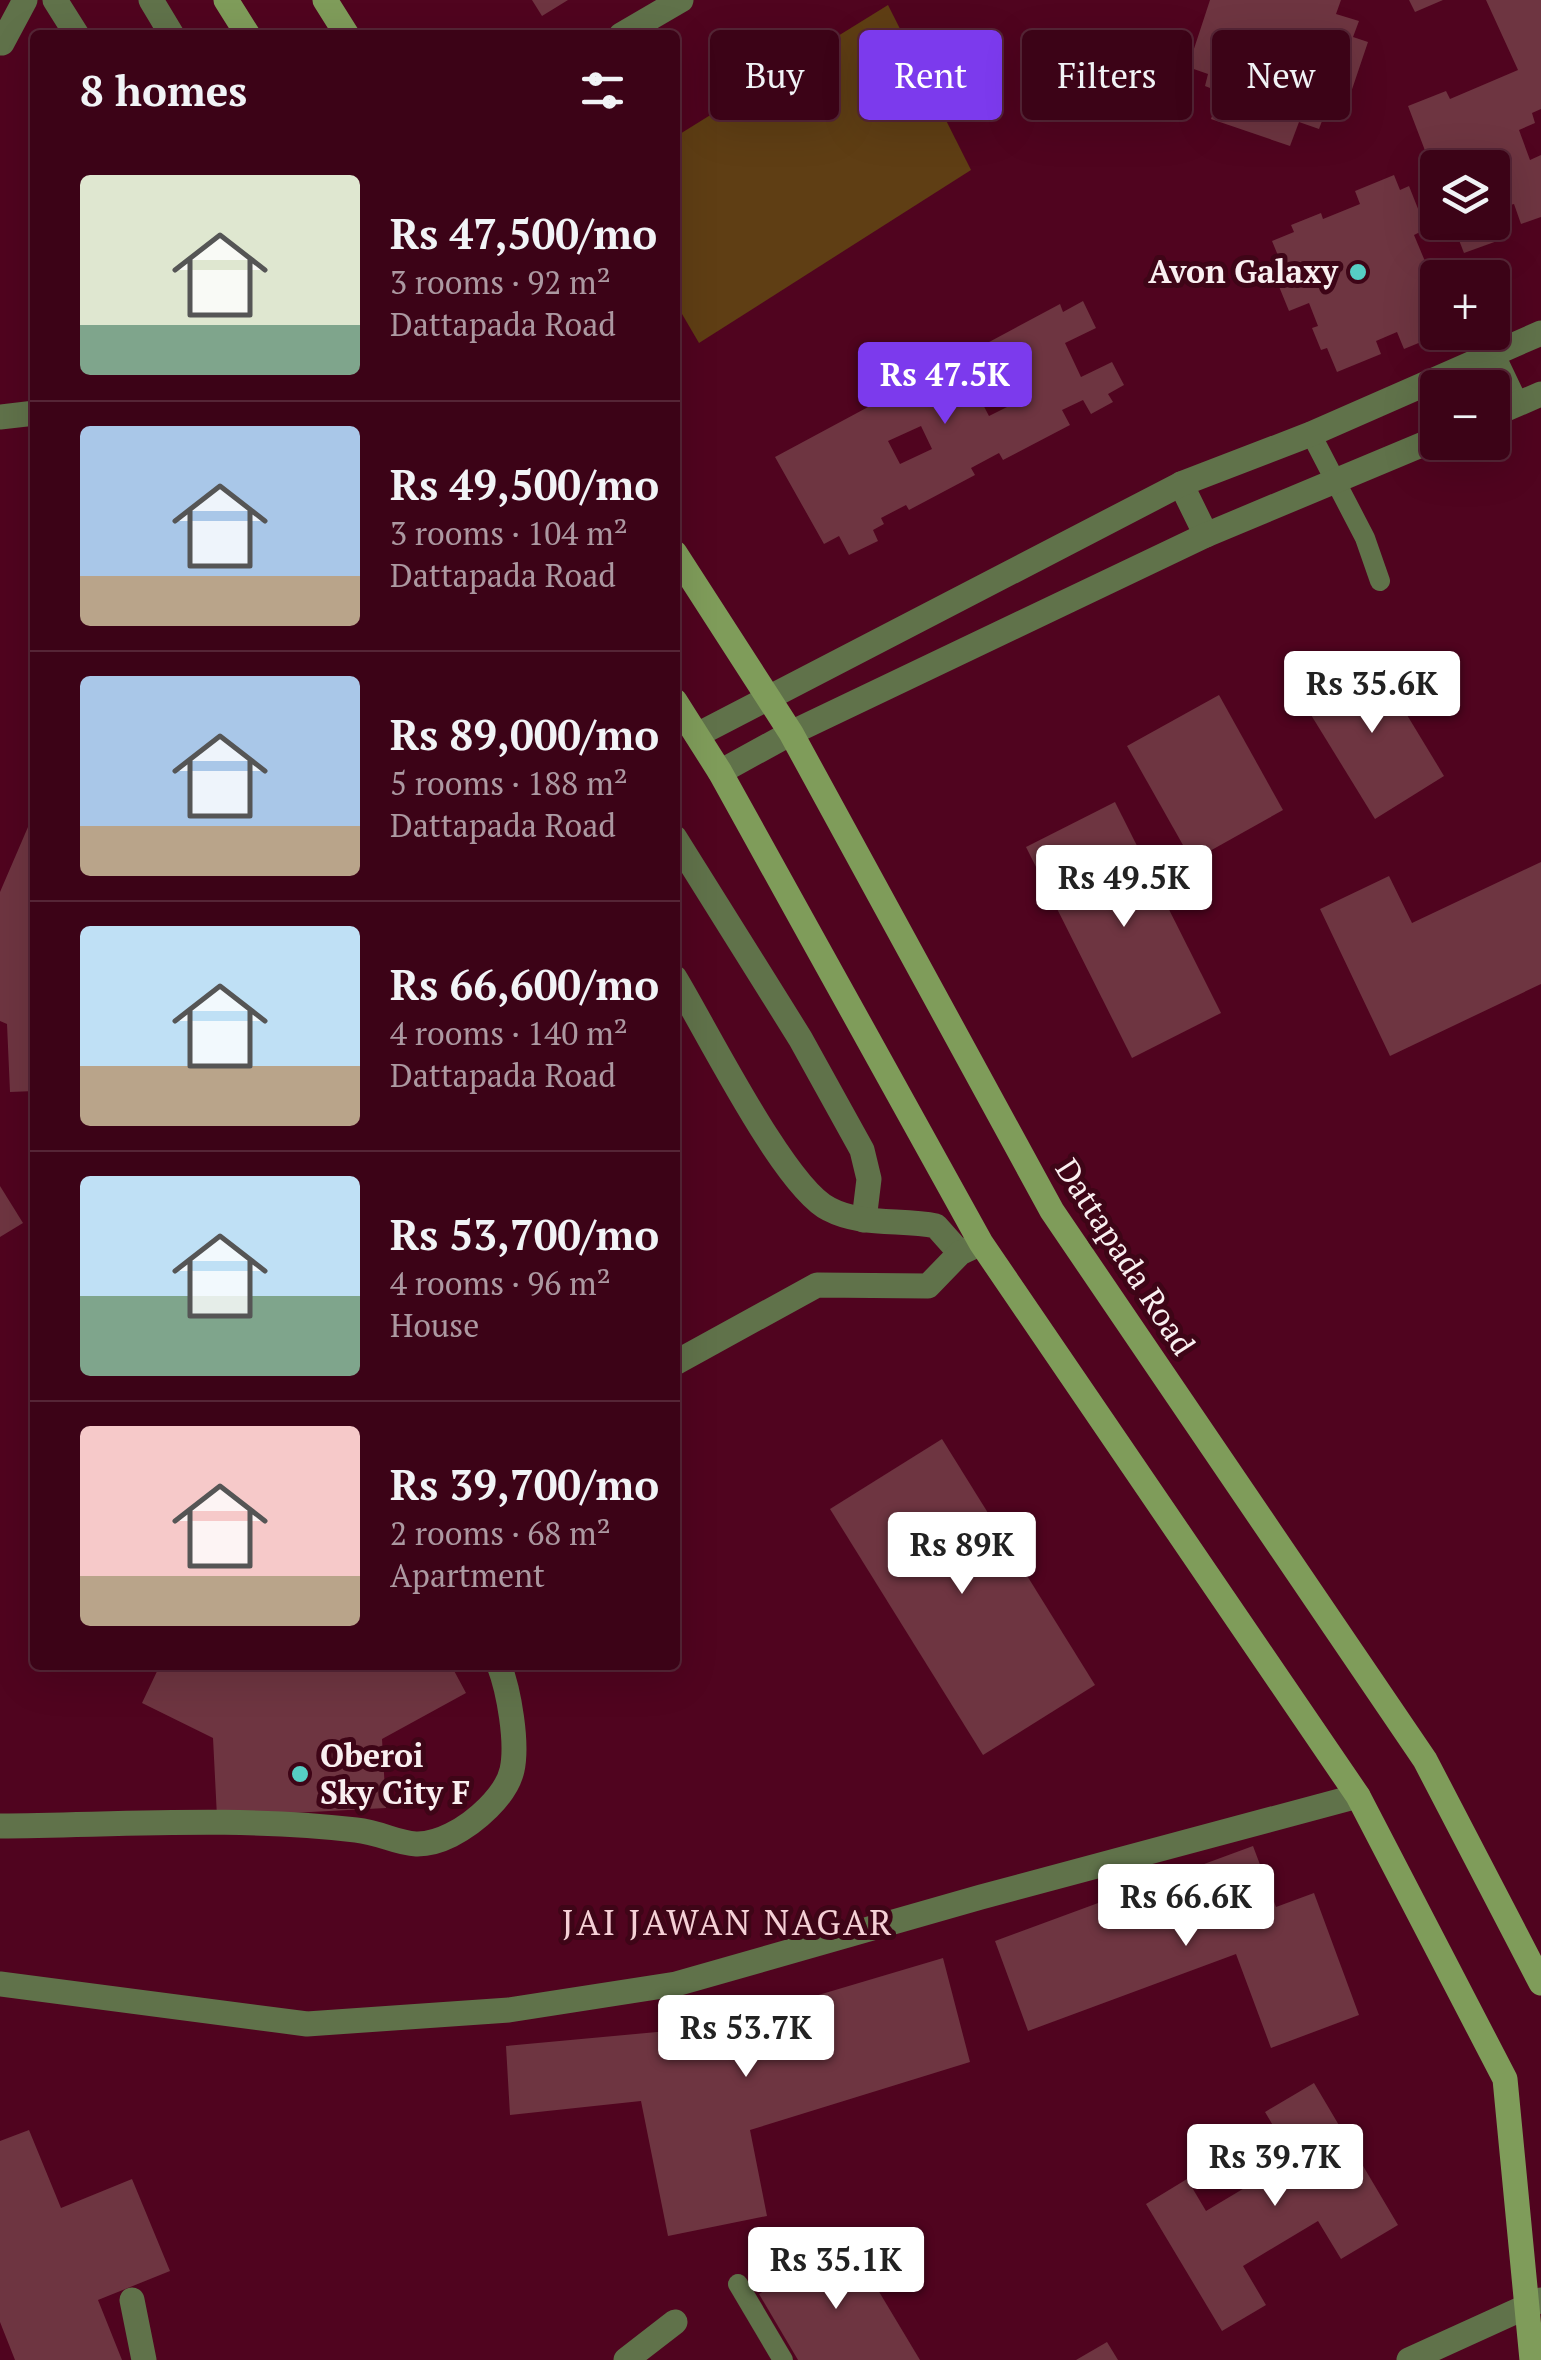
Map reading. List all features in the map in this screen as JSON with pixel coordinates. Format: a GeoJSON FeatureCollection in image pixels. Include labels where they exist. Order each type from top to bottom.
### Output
{"type":"FeatureCollection","features":[{"type":"Feature","properties":{"kind":"main road"},"geometry":{"type":"LineString","coordinates":[[226,0],[245,30]]}},
{"type":"Feature","properties":{"kind":"main road"},"geometry":{"type":"LineString","coordinates":[[325,0],[344,30]]}},
{"type":"Feature","properties":{"kind":"main road","name":"Dattapada Road"},"geometry":{"type":"LineString","coordinates":[[680,561],[791,733],[1052,1211],[1425,1760],[1541,1983]]}},
{"type":"Feature","properties":{"kind":"main road"},"geometry":{"type":"LineString","coordinates":[[680,709],[720,772],[971,1248],[1358,1796],[1505,2079],[1535,2303],[1532,2360]]}},
{"type":"Feature","properties":{"kind":"street"},"geometry":{"type":"LineString","coordinates":[[2,43],[25,0]]}},
{"type":"Feature","properties":{"kind":"street"},"geometry":{"type":"LineString","coordinates":[[55,0],[73,30]]}},
{"type":"Feature","properties":{"kind":"street"},"geometry":{"type":"LineString","coordinates":[[150,0],[169,30]]}},
{"type":"Feature","properties":{"kind":"street"},"geometry":{"type":"LineString","coordinates":[[630,30],[681,0]]}},
{"type":"Feature","properties":{"kind":"street"},"geometry":{"type":"LineString","coordinates":[[696,735],[1182,484],[1310,434],[1541,333]]}},
{"type":"Feature","properties":{"kind":"street"},"geometry":{"type":"LineString","coordinates":[[1492,354],[1495,370]]}},
{"type":"Feature","properties":{"kind":"street"},"geometry":{"type":"LineString","coordinates":[[1510,407],[1541,394]]}},
{"type":"Feature","properties":{"kind":"street"},"geometry":{"type":"LineString","coordinates":[[0,417],[30,414]]}},
{"type":"Feature","properties":{"kind":"street"},"geometry":{"type":"LineString","coordinates":[[720,772],[791,733],[1206,535],[1420,446]]}},
{"type":"Feature","properties":{"kind":"street"},"geometry":{"type":"LineString","coordinates":[[1182,484],[1206,535]]}},
{"type":"Feature","properties":{"kind":"street"},"geometry":{"type":"LineString","coordinates":[[680,846],[800,1038],[862,1150],[869,1179],[864,1220]]}},
{"type":"Feature","properties":{"kind":"street"},"geometry":{"type":"LineString","coordinates":[[680,987],[771,1144],[799,1184],[830,1210],[864,1220],[936,1226],[971,1248],[928,1286],[818,1285],[680,1361]]}},
{"type":"Feature","properties":{"kind":"street"},"geometry":{"type":"LineString","coordinates":[[0,1826],[298,1824],[364,1830],[415,1846],[452,1835],[494,1802],[512,1770],[512,1725],[502,1670]]}},
{"type":"Feature","properties":{"kind":"street"},"geometry":{"type":"LineString","coordinates":[[0,1984],[306,2024],[509,2010],[676,1984],[1358,1796]]}},
{"type":"Feature","properties":{"kind":"street"},"geometry":{"type":"LineString","coordinates":[[1518,1939],[1541,1962]]}},
{"type":"Feature","properties":{"kind":"street"},"geometry":{"type":"LineString","coordinates":[[132,2300],[144,2360]]}},
{"type":"Feature","properties":{"kind":"street"},"geometry":{"type":"LineString","coordinates":[[1410,2360],[1535,2303]]}},
{"type":"Feature","properties":{"kind":"street"},"geometry":{"type":"LineString","coordinates":[[626,2360],[675,2322]]}},
{"type":"Feature","properties":{"kind":"lane"},"geometry":{"type":"LineString","coordinates":[[1310,434],[1364,538],[1380,581]]}},
{"type":"Feature","properties":{"kind":"lane"},"geometry":{"type":"LineString","coordinates":[[738,2284],[783,2360]]}},
{"type":"Feature","properties":{"kind":"shaded area"},"geometry":{"type":"Polygon","coordinates":[[[888,5],[901,30],[859,30],[859,120],[946,120],[971,170],[699,343],[680,311],[680,134],[710,115],[710,120],[839,120],[839,35],[888,5]]]}},
{"type":"Feature","properties":{"kind":"building"},"geometry":{"type":"Polygon","coordinates":[[[532,0],[568,0],[542,16],[532,0]]]}},
{"type":"Feature","properties":{"kind":"building"},"geometry":{"type":"Polygon","coordinates":[[[1210,0],[1341,0],[1336,14],[1359,21],[1353,37],[1368,42],[1350,95],[1350,30],[1212,30],[1212,89],[1205,86],[1208,74],[1192,68],[1192,55],[1210,0]]]}},
{"type":"Feature","properties":{"kind":"building"},"geometry":{"type":"Polygon","coordinates":[[[1409,0],[1443,0],[1415,12],[1409,0]]]}},
{"type":"Feature","properties":{"kind":"building"},"geometry":{"type":"Polygon","coordinates":[[[1486,0],[1541,0],[1541,109],[1532,113],[1535,123],[1519,130],[1530,160],[1541,155],[1541,217],[1521,224],[1514,204],[1510,205],[1510,150],[1425,150],[1408,106],[1446,91],[1450,99],[1518,70],[1486,0]]]}},
{"type":"Feature","properties":{"kind":"building"},"geometry":{"type":"Polygon","coordinates":[[[1214,120],[1322,120],[1319,129],[1299,122],[1290,146],[1214,120]]]}},
{"type":"Feature","properties":{"kind":"building","name":"Avon Galaxy"},"geometry":{"type":"Polygon","coordinates":[[[1394,175],[1400,190],[1409,186],[1420,214],[1420,232],[1414,235],[1424,260],[1420,260],[1420,342],[1404,349],[1397,332],[1376,341],[1381,354],[1337,372],[1327,348],[1321,350],[1312,328],[1318,326],[1309,303],[1289,311],[1269,262],[1279,258],[1272,241],[1294,232],[1291,225],[1321,213],[1323,219],[1360,204],[1355,191],[1394,175]]]}},
{"type":"Feature","properties":{"kind":"building"},"geometry":{"type":"Polygon","coordinates":[[[1459,240],[1500,240],[1464,253],[1459,240]]]}},
{"type":"Feature","properties":{"kind":"building"},"geometry":{"type":"Polygon","coordinates":[[[1083,301],[1096,328],[1065,343],[1081,377],[1112,362],[1124,385],[1108,394],[1113,402],[1091,414],[1083,400],[1062,410],[1070,425],[1003,460],[999,453],[971,468],[975,475],[909,510],[906,505],[881,518],[884,524],[873,530],[878,541],[849,555],[839,536],[824,544],[775,457],[1060,304],[1063,312],[1083,301]],[[1014,380],[979,397],[989,416],[1023,399],[1014,380]],[[921,426],[888,441],[900,464],[932,449],[921,426]]]}},
{"type":"Feature","properties":{"kind":"building"},"geometry":{"type":"Polygon","coordinates":[[[1370,654],[1444,776],[1375,819],[1300,697],[1370,654]]]}},
{"type":"Feature","properties":{"kind":"building"},"geometry":{"type":"Polygon","coordinates":[[[1219,695],[1283,810],[1192,861],[1127,746],[1219,695]]]}},
{"type":"Feature","properties":{"kind":"building"},"geometry":{"type":"Polygon","coordinates":[[[1115,802],[1221,1013],[1132,1058],[1026,847],[1115,802]]]}},
{"type":"Feature","properties":{"kind":"building"},"geometry":{"type":"Polygon","coordinates":[[[30,822],[30,1091],[10,1092],[7,1024],[0,1021],[0,892],[30,822]]]}},
{"type":"Feature","properties":{"kind":"building"},"geometry":{"type":"Polygon","coordinates":[[[1541,862],[1541,984],[1390,1056],[1320,909],[1389,876],[1412,923],[1541,862]]]}},
{"type":"Feature","properties":{"kind":"building"},"geometry":{"type":"Polygon","coordinates":[[[0,1186],[23,1223],[0,1237],[0,1186]]]}},
{"type":"Feature","properties":{"kind":"building"},"geometry":{"type":"Polygon","coordinates":[[[942,1439],[1095,1685],[983,1755],[830,1509],[942,1439]]]}},
{"type":"Feature","properties":{"kind":"building","name":"Oberoi Sky City F"},"geometry":{"type":"Polygon","coordinates":[[[158,1670],[454,1670],[466,1693],[382,1739],[386,1808],[217,1817],[213,1738],[142,1703],[158,1670]]]}},
{"type":"Feature","properties":{"kind":"building"},"geometry":{"type":"Polygon","coordinates":[[[1253,1846],[1276,1907],[1314,1893],[1359,2015],[1271,2048],[1236,1954],[1028,2031],[995,1941],[1253,1846]]]}},
{"type":"Feature","properties":{"kind":"building"},"geometry":{"type":"Polygon","coordinates":[[[943,1958],[970,2062],[750,2130],[767,2216],[668,2236],[641,2101],[510,2115],[506,2046],[711,2027],[943,1958]]]}},
{"type":"Feature","properties":{"kind":"building"},"geometry":{"type":"Polygon","coordinates":[[[1314,2083],[1398,2225],[1341,2259],[1318,2221],[1243,2266],[1266,2305],[1222,2331],[1146,2204],[1187,2179],[1206,2211],[1293,2159],[1265,2112],[1314,2083]]]}},
{"type":"Feature","properties":{"kind":"building"},"geometry":{"type":"Polygon","coordinates":[[[29,2130],[61,2208],[132,2179],[170,2271],[98,2300],[122,2360],[15,2360],[0,2322],[0,2141],[29,2130]]]}},
{"type":"Feature","properties":{"kind":"building"},"geometry":{"type":"Polygon","coordinates":[[[848,2240],[920,2360],[798,2360],[759,2294],[848,2240]]]}},
{"type":"Feature","properties":{"kind":"building"},"geometry":{"type":"Polygon","coordinates":[[[1107,2342],[1118,2360],[1076,2360],[1107,2342]]]}},
{"type":"Feature","properties":{"kind":"place","name":"Avon Galaxy"},"geometry":{"type":"Point","coordinates":[1358,272]}},
{"type":"Feature","properties":{"kind":"place","name":"Oberoi Sky City F"},"geometry":{"type":"Point","coordinates":[300,1774]}},
{"type":"Feature","properties":{"kind":"district","name":"JAI JAWAN NAGAR"},"geometry":{"type":"Point","coordinates":[728,1923]}}]}
